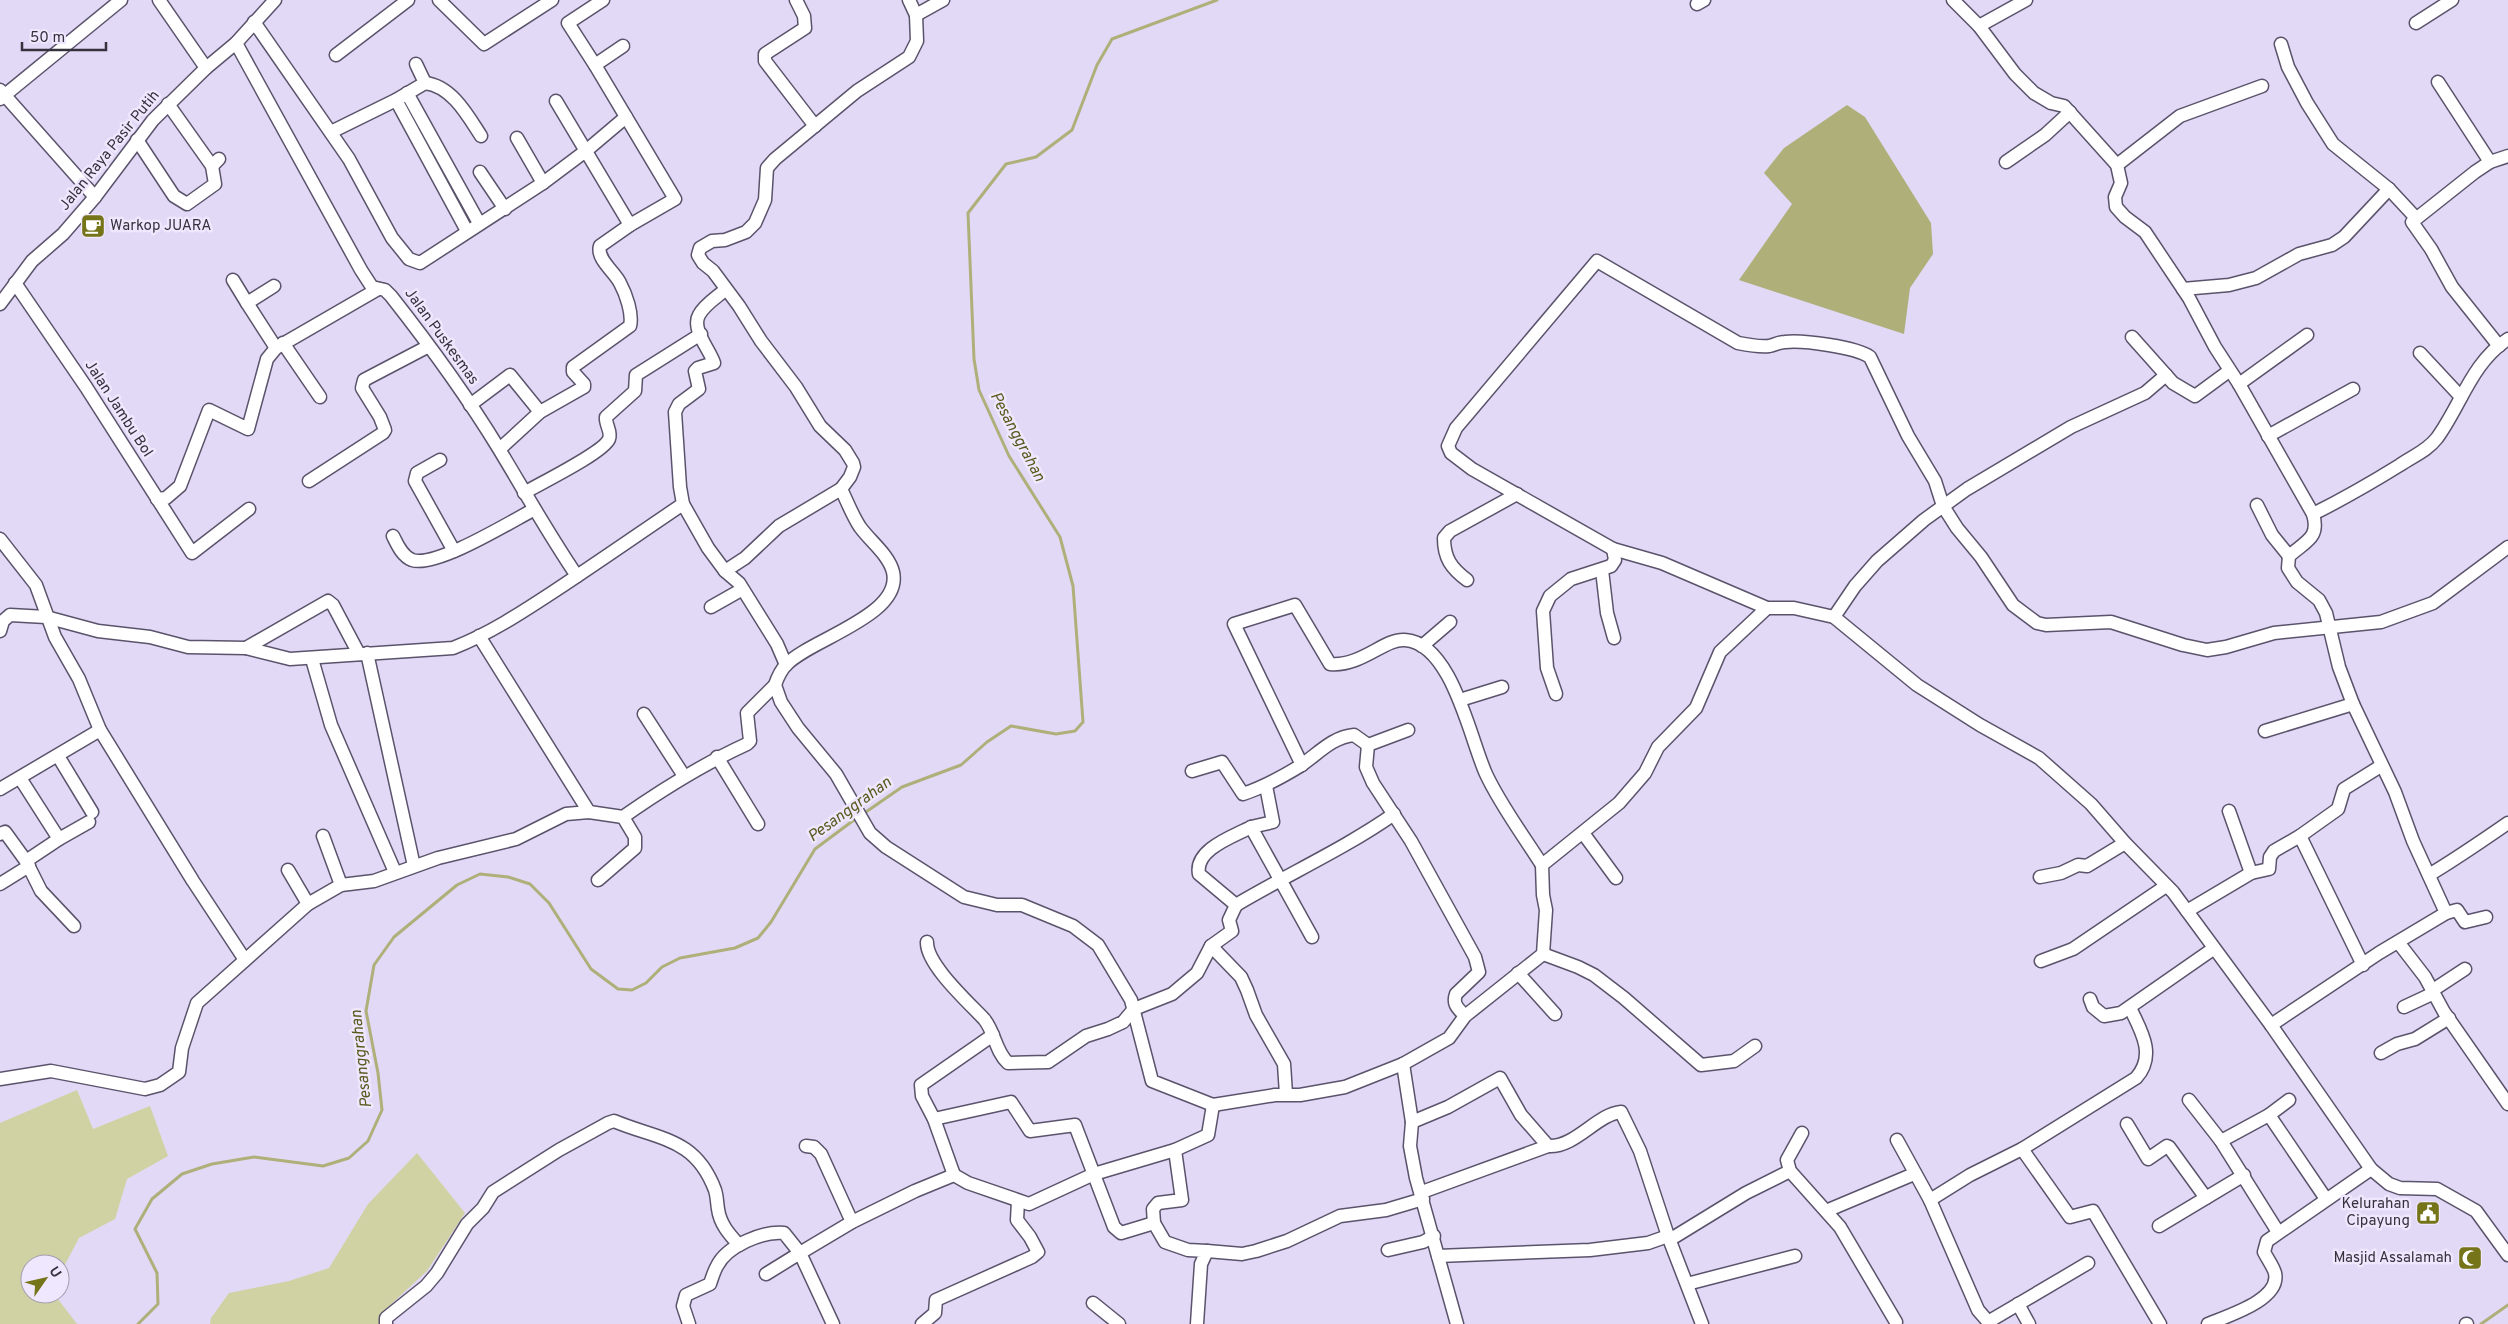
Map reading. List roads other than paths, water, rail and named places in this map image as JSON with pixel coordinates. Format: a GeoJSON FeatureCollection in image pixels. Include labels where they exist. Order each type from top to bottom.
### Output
{"type":"FeatureCollection","features":[{"type":"Feature","properties":{"kind":"street"},"geometry":{"type":"LineString","coordinates":[[95,197],[1,94],[121,0]]}},
{"type":"Feature","properties":{"kind":"street"},"geometry":{"type":"LineString","coordinates":[[159,0],[206,68]]}},
{"type":"Feature","properties":{"kind":"street","name":"Jalan Raya Pasir Putih"},"geometry":{"type":"LineString","coordinates":[[0,304],[32,261],[63,234],[95,197],[137,140],[168,104],[236,43],[275,0]]}},
{"type":"Feature","properties":{"kind":"street"},"geometry":{"type":"LineString","coordinates":[[336,54],[408,0]]}},
{"type":"Feature","properties":{"kind":"street"},"geometry":{"type":"LineString","coordinates":[[439,0],[484,44],[552,0]]}},
{"type":"Feature","properties":{"kind":"street"},"geometry":{"type":"LineString","coordinates":[[503,446],[540,412],[584,387],[573,372],[573,367],[630,326],[629,309],[621,283],[599,250],[600,246],[630,225],[675,199],[568,23],[603,0]]}},
{"type":"Feature","properties":{"kind":"street"},"geometry":{"type":"LineString","coordinates":[[796,0],[804,16],[805,28],[765,54],[764,57],[765,61],[815,126]]}},
{"type":"Feature","properties":{"kind":"street"},"geometry":{"type":"LineString","coordinates":[[726,571],[744,558],[779,526],[841,489],[850,477],[854,467],[845,450],[820,426],[796,386],[761,341],[739,306],[712,271],[703,263],[698,255],[700,248],[712,241],[725,240],[749,230],[758,219],[765,200],[767,168],[775,159],[857,91],[909,56],[917,41],[916,15],[909,0]]}},
{"type":"Feature","properties":{"kind":"street"},"geometry":{"type":"LineString","coordinates":[[916,15],[943,0]]}},
{"type":"Feature","properties":{"kind":"street"},"geometry":{"type":"LineString","coordinates":[[1953,0],[1979,26],[2015,74],[2034,93],[2051,103],[2064,106],[2117,164],[2121,183],[2115,197],[2116,207],[2125,217],[2145,232],[2183,289],[2313,514],[2317,528],[2314,534],[2289,556]]}},
{"type":"Feature","properties":{"kind":"street"},"geometry":{"type":"LineString","coordinates":[[1979,26],[2026,0]]}},
{"type":"Feature","properties":{"kind":"street"},"geometry":{"type":"LineString","coordinates":[[2416,23],[2452,0]]}},
{"type":"Feature","properties":{"kind":"street"},"geometry":{"type":"LineString","coordinates":[[254,22],[349,159],[392,238],[409,259],[420,263],[543,183],[587,150],[626,117]]}},
{"type":"Feature","properties":{"kind":"street","name":"Jalan Puskesmas"},"geometry":{"type":"LineString","coordinates":[[236,43],[361,270],[372,287],[385,290],[391,296],[470,405],[500,450],[533,510],[577,576]]}},
{"type":"Feature","properties":{"kind":"street"},"geometry":{"type":"LineString","coordinates":[[2281,44],[2288,67],[2307,103],[2333,144],[2389,189],[2416,218]]}},
{"type":"Feature","properties":{"kind":"street"},"geometry":{"type":"LineString","coordinates":[[595,65],[623,46]]}},
{"type":"Feature","properties":{"kind":"street"},"geometry":{"type":"LineString","coordinates":[[416,64],[425,83]]}},
{"type":"Feature","properties":{"kind":"street"},"geometry":{"type":"LineString","coordinates":[[2438,82],[2490,162]]}},
{"type":"Feature","properties":{"kind":"street"},"geometry":{"type":"LineString","coordinates":[[331,132],[396,100],[425,83],[433,84],[458,102],[481,136]]}},
{"type":"Feature","properties":{"kind":"street"},"geometry":{"type":"LineString","coordinates":[[2117,164],[2180,116],[2262,86]]}},
{"type":"Feature","properties":{"kind":"street"},"geometry":{"type":"LineString","coordinates":[[407,93],[479,223]]}},
{"type":"Feature","properties":{"kind":"street"},"geometry":{"type":"LineString","coordinates":[[396,100],[467,231]]}},
{"type":"Feature","properties":{"kind":"street"},"geometry":{"type":"LineString","coordinates":[[556,101],[587,150],[630,225]]}},
{"type":"Feature","properties":{"kind":"street"},"geometry":{"type":"LineString","coordinates":[[137,140],[174,196],[187,204],[215,184],[215,163],[168,104]]}},
{"type":"Feature","properties":{"kind":"street"},"geometry":{"type":"LineString","coordinates":[[2006,162],[2045,135],[2070,112]]}},
{"type":"Feature","properties":{"kind":"street"},"geometry":{"type":"LineString","coordinates":[[517,138],[543,183]]}},
{"type":"Feature","properties":{"kind":"street"},"geometry":{"type":"LineString","coordinates":[[2313,514],[2365,488],[2402,463],[2421,454],[2436,439],[2476,370],[2503,343],[2452,287],[2430,248],[2412,223],[2490,162],[2508,156]]}},
{"type":"Feature","properties":{"kind":"street"},"geometry":{"type":"LineString","coordinates":[[480,172],[505,209]]}},
{"type":"Feature","properties":{"kind":"street"},"geometry":{"type":"LineString","coordinates":[[2183,289],[2229,285],[2256,278],[2299,254],[2332,245],[2344,237],[2389,189]]}},
{"type":"Feature","properties":{"kind":"street"},"geometry":{"type":"LineString","coordinates":[[2508,547],[2433,603],[2381,622],[2274,633],[2226,647],[2207,650],[2183,645],[2111,622],[2046,625],[2037,623],[2013,605],[1943,506],[1934,480],[1908,436],[1874,362],[1866,354],[1806,343],[1784,342],[1769,346],[1738,343],[1597,261],[1456,428],[1448,446],[1451,453],[1472,469],[1613,549],[1662,563],[1767,608],[1794,608],[1834,617],[1917,685],[1980,725],[2039,758],[2091,804],[2125,844],[2166,886],[2271,1025],[2371,1169],[2389,1184],[2400,1188],[2437,1189],[2476,1211],[2508,1255]]}},
{"type":"Feature","properties":{"kind":"street"},"geometry":{"type":"LineString","coordinates":[[233,280],[279,346],[320,397]]}},
{"type":"Feature","properties":{"kind":"street","name":"Jalan Jambu Bol"},"geometry":{"type":"LineString","coordinates":[[16,283],[86,387],[192,553],[249,509]]}},
{"type":"Feature","properties":{"kind":"street"},"geometry":{"type":"LineString","coordinates":[[247,302],[274,286]]}},
{"type":"Feature","properties":{"kind":"street"},"geometry":{"type":"LineString","coordinates":[[156,498],[166,498],[180,486],[209,410],[248,429],[267,359],[279,346],[378,289]]}},
{"type":"Feature","properties":{"kind":"street"},"geometry":{"type":"LineString","coordinates":[[725,290],[699,315],[697,325],[714,363],[698,368],[695,371],[699,389],[679,404],[674,419],[680,488],[684,504],[708,548],[726,571],[735,578],[777,644],[786,664]]}},
{"type":"Feature","properties":{"kind":"street"},"geometry":{"type":"LineString","coordinates":[[524,494],[562,474],[607,443],[610,434],[606,417],[635,391],[636,375],[700,334]]}},
{"type":"Feature","properties":{"kind":"street"},"geometry":{"type":"LineString","coordinates":[[2239,384],[2307,334]]}},
{"type":"Feature","properties":{"kind":"street"},"geometry":{"type":"LineString","coordinates":[[2132,337],[2173,383],[2195,396],[2229,371]]}},
{"type":"Feature","properties":{"kind":"street"},"geometry":{"type":"LineString","coordinates":[[309,481],[384,433],[385,430],[380,417],[362,388],[364,380],[427,347]]}},
{"type":"Feature","properties":{"kind":"street"},"geometry":{"type":"LineString","coordinates":[[2420,353],[2461,396]]}},
{"type":"Feature","properties":{"kind":"street"},"geometry":{"type":"LineString","coordinates":[[470,405],[510,375],[540,412]]}},
{"type":"Feature","properties":{"kind":"street"},"geometry":{"type":"LineString","coordinates":[[1834,617],[1855,586],[1877,561],[1943,506],[1967,489],[2071,427],[2145,393],[2166,375]]}},
{"type":"Feature","properties":{"kind":"street"},"geometry":{"type":"LineString","coordinates":[[2268,436],[2353,389]]}},
{"type":"Feature","properties":{"kind":"street"},"geometry":{"type":"LineString","coordinates":[[440,460],[417,473],[416,481],[454,551]]}},
{"type":"Feature","properties":{"kind":"street"},"geometry":{"type":"LineString","coordinates":[[0,1079],[51,1071],[145,1090],[160,1085],[178,1072],[182,1048],[197,1003],[308,904],[341,886],[374,881],[414,866],[516,838],[566,814],[589,812],[624,817],[684,776],[717,757],[749,742],[747,713],[775,685],[786,664],[810,647],[831,638],[872,612],[891,592],[894,575],[890,563],[861,528],[841,489]]}},
{"type":"Feature","properties":{"kind":"street"},"geometry":{"type":"LineString","coordinates":[[1467,580],[1452,569],[1444,552],[1444,538],[1450,531],[1517,494]]}},
{"type":"Feature","properties":{"kind":"street"},"geometry":{"type":"LineString","coordinates":[[0,631],[3,621],[10,615],[46,617],[98,631],[150,637],[188,647],[246,648],[290,659],[452,648],[479,636],[577,576],[684,504]]}},
{"type":"Feature","properties":{"kind":"street"},"geometry":{"type":"LineString","coordinates":[[2257,505],[2272,535],[2289,556],[2288,568],[2298,582],[2319,600],[2330,627],[2339,667],[2353,704],[2446,913]]}},
{"type":"Feature","properties":{"kind":"street"},"geometry":{"type":"LineString","coordinates":[[393,536],[402,552],[411,560],[423,561],[454,551],[533,510]]}},
{"type":"Feature","properties":{"kind":"street"},"geometry":{"type":"LineString","coordinates":[[0,539],[36,585],[43,600],[46,617],[79,679],[100,730],[193,882],[245,960]]}},
{"type":"Feature","properties":{"kind":"street"},"geometry":{"type":"LineString","coordinates":[[1556,694],[1547,668],[1543,611],[1545,603],[1571,579],[1602,570],[1614,563],[1613,549]]}},
{"type":"Feature","properties":{"kind":"street"},"geometry":{"type":"LineString","coordinates":[[1602,570],[1607,613],[1614,638]]}},
{"type":"Feature","properties":{"kind":"street"},"geometry":{"type":"LineString","coordinates":[[711,607],[742,590]]}},
{"type":"Feature","properties":{"kind":"street"},"geometry":{"type":"LineString","coordinates":[[246,648],[328,602],[333,605],[363,654],[414,866]]}},
{"type":"Feature","properties":{"kind":"street"},"geometry":{"type":"LineString","coordinates":[[775,685],[781,702],[798,728],[836,774],[850,802],[870,833],[886,848],[964,896],[997,905],[1022,905],[1073,926],[1098,945],[1118,976],[1134,1009],[1152,1081],[1213,1105],[1286,1094],[1308,1094],[1345,1087],[1403,1064],[1449,1038],[1465,1016],[1543,954],[1546,910],[1542,887],[1542,865],[1501,802],[1486,772],[1460,700],[1433,654],[1422,646],[1403,639],[1359,660],[1330,664],[1296,605],[1234,624],[1302,765]]}},
{"type":"Feature","properties":{"kind":"street"},"geometry":{"type":"LineString","coordinates":[[1542,865],[1619,803],[1645,773],[1658,747],[1696,708],[1720,652],[1767,608]]}},
{"type":"Feature","properties":{"kind":"street"},"geometry":{"type":"LineString","coordinates":[[1422,646],[1450,622]]}},
{"type":"Feature","properties":{"kind":"street"},"geometry":{"type":"LineString","coordinates":[[479,636],[589,812]]}},
{"type":"Feature","properties":{"kind":"street"},"geometry":{"type":"LineString","coordinates":[[312,659],[331,725],[396,872]]}},
{"type":"Feature","properties":{"kind":"street"},"geometry":{"type":"LineString","coordinates":[[1460,700],[1502,687]]}},
{"type":"Feature","properties":{"kind":"street"},"geometry":{"type":"LineString","coordinates":[[2265,731],[2353,704]]}},
{"type":"Feature","properties":{"kind":"street"},"geometry":{"type":"LineString","coordinates":[[644,714],[684,776]]}},
{"type":"Feature","properties":{"kind":"street"},"geometry":{"type":"LineString","coordinates":[[0,789],[100,730]]}},
{"type":"Feature","properties":{"kind":"street"},"geometry":{"type":"LineString","coordinates":[[1368,745],[1408,730]]}},
{"type":"Feature","properties":{"kind":"street"},"geometry":{"type":"LineString","coordinates":[[1192,771],[1222,762],[1243,794],[1266,786],[1302,765],[1336,740],[1345,736],[1354,735],[1368,745]]}},
{"type":"Feature","properties":{"kind":"street"},"geometry":{"type":"LineString","coordinates":[[1368,745],[1366,767],[1383,801],[1394,814],[1450,908],[1479,968],[1479,972],[1456,994],[1454,999],[1456,1006],[1465,1016]]}},
{"type":"Feature","properties":{"kind":"street"},"geometry":{"type":"LineString","coordinates":[[0,884],[91,817],[58,756]]}},
{"type":"Feature","properties":{"kind":"street"},"geometry":{"type":"LineString","coordinates":[[717,757],[758,824]]}},
{"type":"Feature","properties":{"kind":"street"},"geometry":{"type":"LineString","coordinates":[[2186,911],[2251,873],[2269,869],[2270,857],[2274,851],[2300,836],[2338,809],[2344,789],[2381,766]]}},
{"type":"Feature","properties":{"kind":"street"},"geometry":{"type":"LineString","coordinates":[[20,778],[59,839]]}},
{"type":"Feature","properties":{"kind":"street"},"geometry":{"type":"LineString","coordinates":[[1236,905],[1204,880],[1198,871],[1207,852],[1251,827],[1273,822],[1266,786]]}},
{"type":"Feature","properties":{"kind":"street"},"geometry":{"type":"LineString","coordinates":[[2229,811],[2251,873]]}},
{"type":"Feature","properties":{"kind":"street"},"geometry":{"type":"LineString","coordinates":[[927,942],[928,954],[986,1022],[993,1035],[997,1049],[1008,1063],[1048,1062],[1086,1036],[1122,1022],[1134,1009],[1172,994],[1184,985],[1200,968],[1205,954],[1211,946],[1232,932],[1229,920],[1236,905],[1279,879],[1336,848],[1359,838],[1394,814]]}},
{"type":"Feature","properties":{"kind":"street"},"geometry":{"type":"LineString","coordinates":[[598,880],[635,848],[635,836],[624,817]]}},
{"type":"Feature","properties":{"kind":"street"},"geometry":{"type":"LineString","coordinates":[[2429,875],[2468,852],[2508,823]]}},
{"type":"Feature","properties":{"kind":"street"},"geometry":{"type":"LineString","coordinates":[[1251,827],[1312,937]]}},
{"type":"Feature","properties":{"kind":"street"},"geometry":{"type":"LineString","coordinates":[[0,834],[5,832],[28,864],[41,891],[74,926]]}},
{"type":"Feature","properties":{"kind":"street"},"geometry":{"type":"LineString","coordinates":[[1584,833],[1616,878]]}},
{"type":"Feature","properties":{"kind":"street"},"geometry":{"type":"LineString","coordinates":[[322,836],[341,886]]}},
{"type":"Feature","properties":{"kind":"street"},"geometry":{"type":"LineString","coordinates":[[2300,836],[2362,965]]}},
{"type":"Feature","properties":{"kind":"street"},"geometry":{"type":"LineString","coordinates":[[2040,878],[2061,873],[2078,864],[2088,866],[2125,844]]}},
{"type":"Feature","properties":{"kind":"street"},"geometry":{"type":"LineString","coordinates":[[288,870],[308,904]]}},
{"type":"Feature","properties":{"kind":"street"},"geometry":{"type":"LineString","coordinates":[[2041,961],[2073,949],[2166,886]]}},
{"type":"Feature","properties":{"kind":"street"},"geometry":{"type":"LineString","coordinates":[[2271,1025],[2446,913],[2457,910],[2465,922],[2486,917]]}},
{"type":"Feature","properties":{"kind":"street"},"geometry":{"type":"LineString","coordinates":[[2398,942],[2508,1104]]}},
{"type":"Feature","properties":{"kind":"street"},"geometry":{"type":"LineString","coordinates":[[1211,946],[1241,977],[1256,1015],[1284,1064],[1286,1094]]}},
{"type":"Feature","properties":{"kind":"street"},"geometry":{"type":"LineString","coordinates":[[2090,999],[2093,1007],[2104,1016],[2121,1014],[2213,949]]}},
{"type":"Feature","properties":{"kind":"street"},"geometry":{"type":"LineString","coordinates":[[1543,954],[1578,966],[1594,975],[1624,998],[1695,1063],[1700,1065],[1734,1061],[1755,1046]]}},
{"type":"Feature","properties":{"kind":"street"},"geometry":{"type":"LineString","coordinates":[[2404,1007],[2433,992],[2465,969]]}},
{"type":"Feature","properties":{"kind":"street"},"geometry":{"type":"LineString","coordinates":[[1518,973],[1555,1014]]}},
{"type":"Feature","properties":{"kind":"street"},"geometry":{"type":"LineString","coordinates":[[1930,1200],[1970,1176],[2022,1149],[2136,1078],[2145,1068],[2147,1058],[2142,1034],[2130,1008]]}},
{"type":"Feature","properties":{"kind":"street"},"geometry":{"type":"LineString","coordinates":[[2381,1053],[2397,1044],[2415,1039],[2449,1018]]}},
{"type":"Feature","properties":{"kind":"street"},"geometry":{"type":"LineString","coordinates":[[993,1035],[921,1084],[922,1096],[934,1119],[954,1175],[1018,1201],[1029,1204],[1094,1174],[1175,1150],[1208,1135],[1213,1105]]}},
{"type":"Feature","properties":{"kind":"street"},"geometry":{"type":"LineString","coordinates":[[1403,1064],[1412,1122],[1410,1146],[1416,1178],[1423,1195],[1457,1324]]}},
{"type":"Feature","properties":{"kind":"street"},"geometry":{"type":"LineString","coordinates":[[1412,1122],[1456,1103],[1500,1078],[1522,1115],[1548,1146]]}},
{"type":"Feature","properties":{"kind":"street"},"geometry":{"type":"LineString","coordinates":[[2189,1100],[2221,1141],[2244,1175],[2278,1232]]}},
{"type":"Feature","properties":{"kind":"street"},"geometry":{"type":"LineString","coordinates":[[2221,1141],[2269,1115],[2289,1100]]}},
{"type":"Feature","properties":{"kind":"street"},"geometry":{"type":"LineString","coordinates":[[934,1119],[1011,1102],[1030,1131],[1075,1125],[1110,1221],[1120,1233],[1154,1223]]}},
{"type":"Feature","properties":{"kind":"street"},"geometry":{"type":"LineString","coordinates":[[1175,1150],[1183,1198],[1182,1200],[1158,1203],[1153,1206],[1154,1223],[1162,1238],[1169,1244],[1188,1250],[1237,1254],[1287,1241],[1340,1216],[1386,1210],[1548,1146],[1557,1146],[1619,1112],[1622,1114],[1640,1151],[1669,1238],[1702,1324]]}},
{"type":"Feature","properties":{"kind":"street"},"geometry":{"type":"LineString","coordinates":[[2269,1115],[2326,1198]]}},
{"type":"Feature","properties":{"kind":"street"},"geometry":{"type":"LineString","coordinates":[[386,1324],[386,1318],[426,1286],[437,1273],[467,1224],[482,1208],[493,1192],[558,1150],[614,1121],[689,1149],[704,1167],[715,1191],[718,1212],[725,1229],[739,1245]]}},
{"type":"Feature","properties":{"kind":"street"},"geometry":{"type":"LineString","coordinates":[[2127,1124],[2148,1158],[2166,1146],[2169,1148],[2206,1198]]}},
{"type":"Feature","properties":{"kind":"street"},"geometry":{"type":"LineString","coordinates":[[1802,1133],[1788,1160],[1790,1171],[1840,1227],[1896,1322]]}},
{"type":"Feature","properties":{"kind":"street"},"geometry":{"type":"LineString","coordinates":[[1897,1140],[1930,1200],[1978,1310],[1989,1323],[2088,1263]]}},
{"type":"Feature","properties":{"kind":"street"},"geometry":{"type":"LineString","coordinates":[[806,1146],[814,1147],[821,1154],[852,1222]]}},
{"type":"Feature","properties":{"kind":"street"},"geometry":{"type":"LineString","coordinates":[[2022,1149],[2070,1218],[2093,1211],[2160,1324]]}},
{"type":"Feature","properties":{"kind":"street"},"geometry":{"type":"LineString","coordinates":[[2214,1323],[2262,1300],[2271,1290],[2275,1274],[2264,1252],[2267,1241],[2326,1198],[2371,1169]]}},
{"type":"Feature","properties":{"kind":"street"},"geometry":{"type":"LineString","coordinates":[[1438,1256],[1590,1250],[1648,1243],[1669,1238],[1746,1193],[1790,1171]]}},
{"type":"Feature","properties":{"kind":"street"},"geometry":{"type":"LineString","coordinates":[[1826,1211],[1914,1174]]}},
{"type":"Feature","properties":{"kind":"street"},"geometry":{"type":"LineString","coordinates":[[766,1274],[852,1222],[915,1191],[954,1175]]}},
{"type":"Feature","properties":{"kind":"street"},"geometry":{"type":"LineString","coordinates":[[2159,1226],[2244,1175]]}},
{"type":"Feature","properties":{"kind":"street"},"geometry":{"type":"LineString","coordinates":[[922,1324],[935,1313],[936,1300],[1032,1258],[1038,1252],[1030,1237],[1017,1220],[1018,1201]]}},
{"type":"Feature","properties":{"kind":"street"},"geometry":{"type":"LineString","coordinates":[[689,1324],[683,1306],[684,1299],[690,1293],[710,1284],[717,1264],[739,1245],[756,1235],[784,1232],[800,1253],[833,1324]]}},
{"type":"Feature","properties":{"kind":"street"},"geometry":{"type":"LineString","coordinates":[[1388,1250],[1415,1244],[1434,1236]]}},
{"type":"Feature","properties":{"kind":"street"},"geometry":{"type":"LineString","coordinates":[[1197,1324],[1201,1264],[1207,1251]]}},
{"type":"Feature","properties":{"kind":"street"},"geometry":{"type":"LineString","coordinates":[[1687,1284],[1795,1256]]}},
{"type":"Feature","properties":{"kind":"street"},"geometry":{"type":"LineString","coordinates":[[1093,1303],[1119,1324]]}},
{"type":"Feature","properties":{"kind":"street"},"geometry":{"type":"LineString","coordinates":[[2018,1304],[2029,1324]]}},
{"type":"Feature","properties":{"kind":"waterway","name":"Pesanggrahan"},"geometry":{"type":"LineString","coordinates":[[863,814],[902,787],[961,765],[987,742],[1011,726],[1056,734],[1075,731],[1083,722],[1073,586],[1060,537],[1009,456],[979,390],[974,359],[968,213],[1006,164],[1036,157],[1072,130],[1097,65],[1112,39],[1217,0]]}},
{"type":"Feature","properties":{"kind":"waterway","name":"Pesanggrahan"},"geometry":{"type":"LineString","coordinates":[[138,1324],[158,1304],[157,1273],[135,1229],[152,1199],[182,1174],[212,1164],[254,1157],[323,1166],[349,1158],[368,1141],[382,1110],[378,1073],[366,1011],[374,965],[394,937],[457,885],[480,874],[508,877],[530,884],[549,903],[591,969],[618,989],[632,990],[646,983],[662,967],[680,958],[735,948],[758,938],[771,922],[815,849],[858,817]]}},
{"type":"Feature","properties":{"kind":"waterway"},"geometry":{"type":"LineString","coordinates":[[2481,1324],[2508,1305]]}},
{"type":"Feature","properties":{"kind":"place","name":"Warkop JUARA"},"geometry":{"type":"Point","coordinates":[93,226]}},
{"type":"Feature","properties":{"kind":"place","name":"Kelurahan Cipayung"},"geometry":{"type":"Point","coordinates":[2428,1213]}},
{"type":"Feature","properties":{"kind":"place","name":"Masjid Assalamah"},"geometry":{"type":"Point","coordinates":[2470,1258]}}]}
